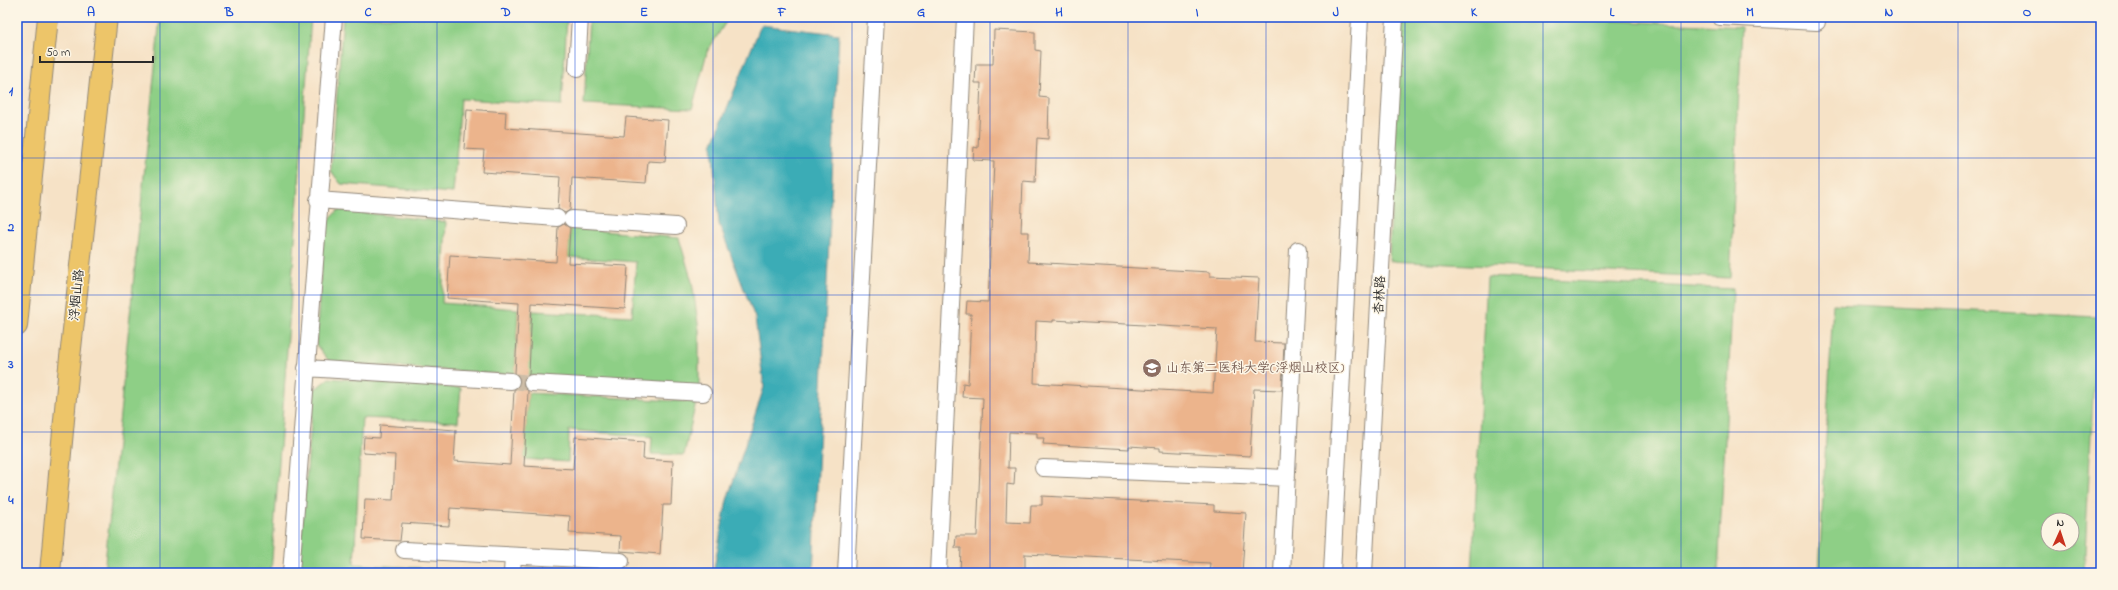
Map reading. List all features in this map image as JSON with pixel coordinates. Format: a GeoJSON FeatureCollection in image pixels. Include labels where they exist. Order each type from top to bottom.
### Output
{"type":"FeatureCollection","features":[{"type":"Feature","properties":{"kind":"main road"},"geometry":{"type":"LineString","coordinates":[[17,326],[48,17]]}},
{"type":"Feature","properties":{"kind":"main road","name":"浮烟山路"},"geometry":{"type":"LineString","coordinates":[[50,573],[68,376],[107,17]]}},
{"type":"Feature","properties":{"kind":"lane"},"geometry":{"type":"LineString","coordinates":[[291,573],[318,200],[334,17]]}},
{"type":"Feature","properties":{"kind":"lane"},"geometry":{"type":"LineString","coordinates":[[577,69],[580,17]]}},
{"type":"Feature","properties":{"kind":"lane"},"geometry":{"type":"LineString","coordinates":[[846,573],[876,17]]}},
{"type":"Feature","properties":{"kind":"lane"},"geometry":{"type":"LineString","coordinates":[[938,573],[964,17]]}},
{"type":"Feature","properties":{"kind":"lane"},"geometry":{"type":"LineString","coordinates":[[1332,573],[1360,17]]}},
{"type":"Feature","properties":{"kind":"lane","name":"杏林路"},"geometry":{"type":"LineString","coordinates":[[1364,573],[1395,17]]}},
{"type":"Feature","properties":{"kind":"lane"},"geometry":{"type":"LineString","coordinates":[[1720,17],[1817,22]]}},
{"type":"Feature","properties":{"kind":"lane"},"geometry":{"type":"LineString","coordinates":[[318,200],[676,226]]}},
{"type":"Feature","properties":{"kind":"lane"},"geometry":{"type":"LineString","coordinates":[[1282,573],[1298,250]]}},
{"type":"Feature","properties":{"kind":"lane"},"geometry":{"type":"LineString","coordinates":[[306,368],[511,381]]}},
{"type":"Feature","properties":{"kind":"lane"},"geometry":{"type":"LineString","coordinates":[[532,382],[703,394]]}},
{"type":"Feature","properties":{"kind":"lane"},"geometry":{"type":"LineString","coordinates":[[1043,468],[1287,478]]}},
{"type":"Feature","properties":{"kind":"lane"},"geometry":{"type":"LineString","coordinates":[[404,550],[621,561]]}},
{"type":"Feature","properties":{"kind":"lane"},"geometry":{"type":"LineString","coordinates":[[512,573],[513,556]]}},
{"type":"Feature","properties":{"kind":"green space"},"geometry":{"type":"Polygon","coordinates":[[[160,17],[311,17],[271,573],[104,573],[160,17]]]}},
{"type":"Feature","properties":{"kind":"green space"},"geometry":{"type":"Polygon","coordinates":[[[343,17],[567,17],[562,105],[461,99],[453,193],[341,184],[331,171],[343,17]]]}},
{"type":"Feature","properties":{"kind":"green space"},"geometry":{"type":"Polygon","coordinates":[[[589,17],[729,17],[707,52],[692,109],[584,104],[589,17]]]}},
{"type":"Feature","properties":{"kind":"green space"},"geometry":{"type":"Polygon","coordinates":[[[1400,17],[1539,17],[1742,27],[1730,278],[1389,261],[1400,17]]]}},
{"type":"Feature","properties":{"kind":"green space"},"geometry":{"type":"Polygon","coordinates":[[[338,210],[446,222],[442,303],[518,309],[515,375],[330,362],[316,345],[324,225],[338,210]]]}},
{"type":"Feature","properties":{"kind":"green space"},"geometry":{"type":"Polygon","coordinates":[[[570,228],[679,238],[692,282],[699,330],[699,388],[528,375],[532,311],[632,316],[636,262],[568,257],[570,228]]]}},
{"type":"Feature","properties":{"kind":"green space"},"geometry":{"type":"Polygon","coordinates":[[[1487,277],[1733,289],[1718,573],[1472,573],[1487,277]]]}},
{"type":"Feature","properties":{"kind":"green space"},"geometry":{"type":"Polygon","coordinates":[[[1833,304],[2097,317],[2084,573],[1819,573],[1833,304]]]}},
{"type":"Feature","properties":{"kind":"green space"},"geometry":{"type":"Polygon","coordinates":[[[329,378],[461,388],[458,422],[362,418],[354,564],[498,573],[298,573],[314,390],[329,378]]]}},
{"type":"Feature","properties":{"kind":"green space"},"geometry":{"type":"Polygon","coordinates":[[[528,393],[696,402],[684,455],[651,454],[652,437],[569,430],[568,462],[524,459],[528,393]]]}},
{"type":"Feature","properties":{"kind":"green space"},"geometry":{"type":"Polygon","coordinates":[[[526,569],[608,573],[525,573],[526,569]]]}},
{"type":"Feature","properties":{"kind":"water"},"geometry":{"type":"Polygon","coordinates":[[[761,25],[839,34],[813,573],[713,573],[727,500],[764,387],[755,318],[719,224],[712,145],[761,25]]]}},
{"type":"Feature","properties":{"kind":"building"},"geometry":{"type":"Polygon","coordinates":[[[994,30],[1035,32],[1035,50],[1041,51],[1039,97],[1049,98],[1048,139],[1037,138],[1035,182],[1023,181],[1021,232],[1029,232],[1028,262],[1210,272],[1210,276],[1259,278],[1255,342],[1284,343],[1282,390],[1254,389],[1250,456],[1160,451],[1160,448],[1129,446],[1129,449],[1043,444],[1044,438],[1037,438],[1037,433],[1009,432],[1008,468],[1015,468],[1014,485],[1007,484],[1006,522],[1030,523],[1031,505],[1042,505],[1042,496],[1214,505],[1214,511],[1246,513],[1242,573],[1209,573],[1210,563],[1025,554],[1025,573],[960,573],[961,548],[955,548],[956,536],[977,536],[983,398],[962,397],[963,383],[968,384],[971,314],[966,314],[967,301],[988,302],[994,161],[973,160],[974,147],[978,148],[981,83],[975,83],[976,64],[993,64],[994,30]],[[1053,320],[1053,322],[1036,321],[1034,383],[1213,393],[1217,329],[1053,320]]]}},
{"type":"Feature","properties":{"kind":"building"},"geometry":{"type":"Polygon","coordinates":[[[467,109],[506,112],[505,128],[624,136],[626,117],[668,120],[665,162],[648,161],[646,183],[572,178],[570,210],[565,213],[558,209],[560,177],[482,172],[484,150],[464,149],[467,109]]]}},
{"type":"Feature","properties":{"kind":"building"},"geometry":{"type":"Polygon","coordinates":[[[564,224],[570,228],[568,263],[628,266],[625,309],[532,303],[529,374],[524,377],[523,383],[528,391],[524,466],[573,469],[575,437],[644,442],[643,459],[673,461],[671,505],[663,505],[660,554],[620,551],[621,536],[569,533],[570,516],[450,508],[449,526],[402,523],[400,541],[363,539],[365,499],[393,500],[395,455],[363,453],[364,437],[379,438],[380,425],[456,430],[454,461],[510,465],[514,390],[519,387],[520,382],[519,376],[515,373],[519,303],[447,298],[450,255],[556,262],[558,227],[564,224]]]}},
{"type":"Feature","properties":{"kind":"tunnel"},"geometry":{"type":"LineString","coordinates":[[511,381],[532,383]]}},
{"type":"Feature","properties":{"kind":"place","name":"山东第二医科大学(浮烟山校区)"},"geometry":{"type":"Point","coordinates":[1152,368]}}]}
